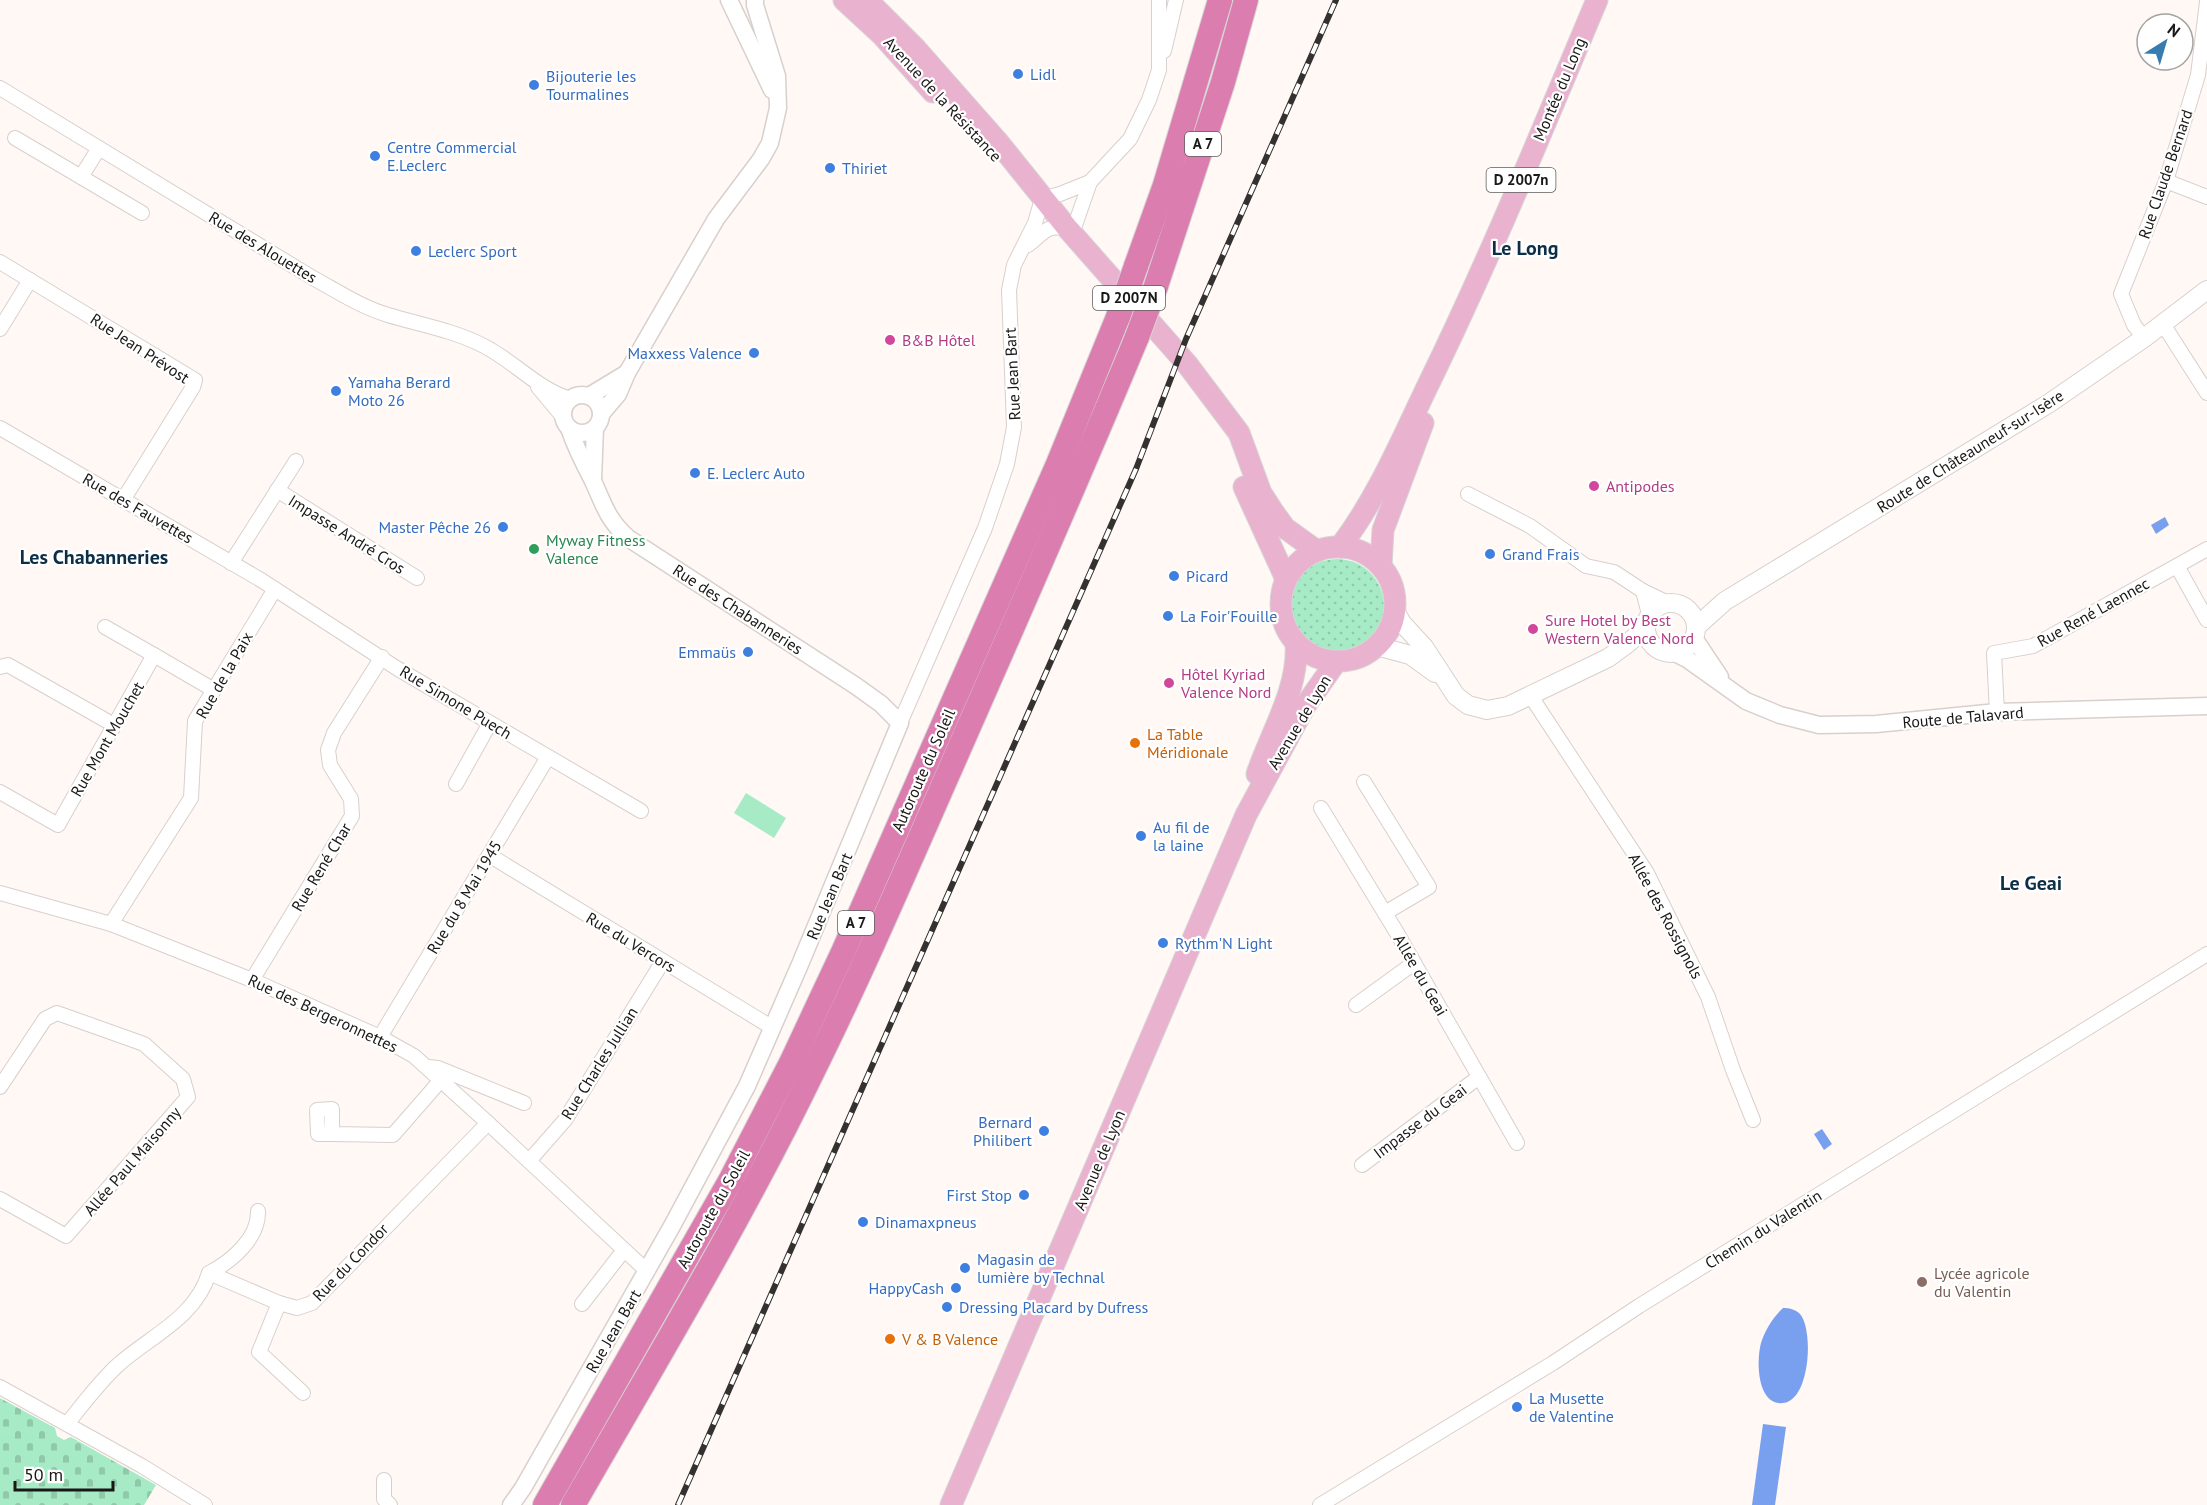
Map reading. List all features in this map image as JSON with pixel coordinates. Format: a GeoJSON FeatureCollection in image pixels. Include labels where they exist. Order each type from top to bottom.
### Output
{"type":"FeatureCollection","features":[{"type":"Feature","properties":{"kind":"highway","name":"Autoroute du Soleil"},"geometry":{"type":"LineString","coordinates":[[545,1505],[730,1181],[791,1063],[843,952],[1053,475],[1118,317],[1165,185],[1220,0]]}},
{"type":"Feature","properties":{"kind":"highway","name":"Autoroute du Soleil"},"geometry":{"type":"LineString","coordinates":[[573,1505],[752,1191],[864,964],[1080,475],[1137,337],[1205,139],[1246,0]]}},
{"type":"Feature","properties":{"kind":"main road","name":"Avenue de la Résistance"},"geometry":{"type":"LineString","coordinates":[[844,0],[882,35],[980,140],[1042,199]]}},
{"type":"Feature","properties":{"kind":"main road","name":"Avenue de la Résistance"},"geometry":{"type":"LineString","coordinates":[[867,0],[916,49],[998,142],[1070,232],[1187,364],[1239,433],[1261,493],[1274,513],[1285,528],[1317,550]]}},
{"type":"Feature","properties":{"kind":"main road","name":"Montée du Long"},"geometry":{"type":"LineString","coordinates":[[1340,547],[1367,507],[1385,474],[1464,311],[1597,0]]}},
{"type":"Feature","properties":{"kind":"main road","name":"Route de Châteauneuf-sur-Isère"},"geometry":{"type":"LineString","coordinates":[[1695,633],[1725,601],[2048,404],[2144,338],[2207,290]]}},
{"type":"Feature","properties":{"kind":"main road","name":"Montée du Long"},"geometry":{"type":"LineString","coordinates":[[1381,566],[1383,530],[1464,311]]}},
{"type":"Feature","properties":{"kind":"main road","name":"Avenue de la Résistance"},"geometry":{"type":"LineString","coordinates":[[1214,399],[1235,465],[1286,579]]}},
{"type":"Feature","properties":{"kind":"main road"},"geometry":{"type":"LineString","coordinates":[[1340,547],[1355,549],[1369,556],[1381,566],[1393,587],[1395,611],[1392,624],[1377,646],[1365,655],[1336,662],[1314,656],[1296,644],[1286,629],[1280,600],[1286,579],[1299,562],[1317,550],[1340,547]]}},
{"type":"Feature","properties":{"kind":"main road","name":"Route de Châteauneuf-sur-Isère"},"geometry":{"type":"LineString","coordinates":[[1677,605],[1725,601]]}},
{"type":"Feature","properties":{"kind":"main road"},"geometry":{"type":"LineString","coordinates":[[1395,611],[1402,623],[1424,647],[1456,696],[1476,708],[1498,709],[1608,658],[1628,644],[1658,606],[1677,605],[1695,620],[1695,633],[1683,651],[1664,653],[1649,643],[1647,621]]}},
{"type":"Feature","properties":{"kind":"main road","name":"Avenue de Lyon"},"geometry":{"type":"LineString","coordinates":[[1246,815],[1260,765],[1291,684],[1297,658],[1296,644]]}},
{"type":"Feature","properties":{"kind":"main road"},"geometry":{"type":"LineString","coordinates":[[1377,646],[1410,655],[1445,682]]}},
{"type":"Feature","properties":{"kind":"main road"},"geometry":{"type":"LineString","coordinates":[[1608,658],[1655,648]]}},
{"type":"Feature","properties":{"kind":"main road","name":"Avenue de Lyon"},"geometry":{"type":"LineString","coordinates":[[951,1505],[1246,815],[1305,706],[1336,662]]}},
{"type":"Feature","properties":{"kind":"street"},"geometry":{"type":"LineString","coordinates":[[729,0],[770,85],[778,108]]}},
{"type":"Feature","properties":{"kind":"street"},"geometry":{"type":"LineString","coordinates":[[535,383],[566,423],[582,433],[598,421],[618,394],[627,373],[716,219],[761,159],[770,142],[778,108],[777,76],[755,0]]}},
{"type":"Feature","properties":{"kind":"street"},"geometry":{"type":"LineString","coordinates":[[1159,0],[1159,70]]}},
{"type":"Feature","properties":{"kind":"street"},"geometry":{"type":"LineString","coordinates":[[1070,232],[1090,182],[1130,139],[1149,100],[1159,70],[1176,0]]}},
{"type":"Feature","properties":{"kind":"street","name":"Rue Claude Bernard"},"geometry":{"type":"LineString","coordinates":[[2144,338],[2134,325],[2121,294],[2166,181],[2198,75],[2207,2]]}},
{"type":"Feature","properties":{"kind":"street","name":"Rue des Alouettes"},"geometry":{"type":"LineString","coordinates":[[0,88],[313,278],[362,305],[386,314],[440,327],[462,336],[508,360],[535,383]]}},
{"type":"Feature","properties":{"kind":"street"},"geometry":{"type":"LineString","coordinates":[[15,138],[142,213]]}},
{"type":"Feature","properties":{"kind":"street"},"geometry":{"type":"LineString","coordinates":[[81,177],[99,148]]}},
{"type":"Feature","properties":{"kind":"street"},"geometry":{"type":"LineString","coordinates":[[2166,181],[2207,197]]}},
{"type":"Feature","properties":{"kind":"street"},"geometry":{"type":"LineString","coordinates":[[1042,199],[1090,182]]}},
{"type":"Feature","properties":{"kind":"street","name":"Rue Jean Bart"},"geometry":{"type":"LineString","coordinates":[[1024,248],[1026,238],[1035,224],[1042,199]]}},
{"type":"Feature","properties":{"kind":"street","name":"Rue Jean Bart"},"geometry":{"type":"LineString","coordinates":[[511,1505],[523,1488],[647,1271],[747,1086],[985,528],[1007,464],[1014,428],[1009,290],[1014,265],[1024,248],[1046,229],[1054,227],[1070,232]]}},
{"type":"Feature","properties":{"kind":"street","name":"Rue Jean Prévost"},"geometry":{"type":"LineString","coordinates":[[0,262],[195,380],[123,500]]}},
{"type":"Feature","properties":{"kind":"street"},"geometry":{"type":"LineString","coordinates":[[0,329],[30,280]]}},
{"type":"Feature","properties":{"kind":"street"},"geometry":{"type":"LineString","coordinates":[[2163,324],[2207,393]]}},
{"type":"Feature","properties":{"kind":"street"},"geometry":{"type":"LineString","coordinates":[[589,396],[627,373]]}},
{"type":"Feature","properties":{"kind":"street"},"geometry":{"type":"LineString","coordinates":[[535,383],[570,399],[581,395],[596,400],[600,407],[598,421]]}},
{"type":"Feature","properties":{"kind":"street"},"geometry":{"type":"LineString","coordinates":[[566,423],[563,411],[570,399]]}},
{"type":"Feature","properties":{"kind":"street","name":"Rue des Chabanneries"},"geometry":{"type":"LineString","coordinates":[[593,481],[598,421]]}},
{"type":"Feature","properties":{"kind":"street","name":"Rue des Chabanneries"},"geometry":{"type":"LineString","coordinates":[[566,423],[603,507],[614,525],[628,538],[856,686],[881,704],[900,723]]}},
{"type":"Feature","properties":{"kind":"street","name":"Rue des Fauvettes"},"geometry":{"type":"LineString","coordinates":[[0,428],[275,589]]}},
{"type":"Feature","properties":{"kind":"street","name":"Impasse André Cros"},"geometry":{"type":"LineString","coordinates":[[231,563],[296,461]]}},
{"type":"Feature","properties":{"kind":"street","name":"Impasse André Cros"},"geometry":{"type":"LineString","coordinates":[[277,490],[417,578]]}},
{"type":"Feature","properties":{"kind":"street"},"geometry":{"type":"LineString","coordinates":[[1468,494],[1530,526],[1586,566],[1614,572],[1643,591],[1677,605]]}},
{"type":"Feature","properties":{"kind":"street","name":"Rue René Laennec"},"geometry":{"type":"LineString","coordinates":[[1997,712],[1994,653],[2033,646],[2207,549]]}},
{"type":"Feature","properties":{"kind":"street"},"geometry":{"type":"LineString","coordinates":[[2176,566],[2207,620]]}},
{"type":"Feature","properties":{"kind":"street","name":"Rue Simone Puech"},"geometry":{"type":"LineString","coordinates":[[275,589],[398,669],[640,811]]}},
{"type":"Feature","properties":{"kind":"street","name":"Rue de la Paix"},"geometry":{"type":"LineString","coordinates":[[111,924],[191,798],[195,721],[275,589]]}},
{"type":"Feature","properties":{"kind":"street"},"geometry":{"type":"LineString","coordinates":[[1643,591],[1647,621]]}},
{"type":"Feature","properties":{"kind":"street"},"geometry":{"type":"LineString","coordinates":[[105,627],[214,690]]}},
{"type":"Feature","properties":{"kind":"street","name":"Route de Talavard"},"geometry":{"type":"LineString","coordinates":[[1695,633],[1728,687]]}},
{"type":"Feature","properties":{"kind":"street","name":"Route de Talavard"},"geometry":{"type":"LineString","coordinates":[[1675,653],[1688,659],[1746,701],[1798,721],[1819,725],[1876,724],[1997,712],[2207,706]]}},
{"type":"Feature","properties":{"kind":"street","name":"Rue Mont Mouchet"},"geometry":{"type":"LineString","coordinates":[[0,792],[58,825],[154,655]]}},
{"type":"Feature","properties":{"kind":"street","name":"Rue René Char"},"geometry":{"type":"LineString","coordinates":[[252,980],[352,816],[351,800],[330,765],[328,750],[334,733],[382,657]]}},
{"type":"Feature","properties":{"kind":"street"},"geometry":{"type":"LineString","coordinates":[[0,667],[8,665],[114,725]]}},
{"type":"Feature","properties":{"kind":"street","name":"Allée des Rossignols"},"geometry":{"type":"LineString","coordinates":[[1530,695],[1647,873],[1708,997],[1753,1120]]}},
{"type":"Feature","properties":{"kind":"street"},"geometry":{"type":"LineString","coordinates":[[456,784],[490,723]]}},
{"type":"Feature","properties":{"kind":"street","name":"Rue du 8 Mai 1945"},"geometry":{"type":"LineString","coordinates":[[380,1037],[548,757]]}},
{"type":"Feature","properties":{"kind":"street"},"geometry":{"type":"LineString","coordinates":[[1365,782],[1429,887],[1385,913]]}},
{"type":"Feature","properties":{"kind":"street","name":"Allée du Geai"},"geometry":{"type":"LineString","coordinates":[[1321,808],[1385,913],[1517,1143]]}},
{"type":"Feature","properties":{"kind":"street","name":"Rue du Vercors"},"geometry":{"type":"LineString","coordinates":[[489,855],[772,1028]]}},
{"type":"Feature","properties":{"kind":"street","name":"Rue des Bergeronnettes"},"geometry":{"type":"LineString","coordinates":[[0,893],[111,924],[252,980],[380,1037],[414,1056],[647,1271]]}},
{"type":"Feature","properties":{"kind":"street","name":"Chemin du Valentin"},"geometry":{"type":"LineString","coordinates":[[1320,1505],[1553,1364],[1639,1306],[2207,954]]}},
{"type":"Feature","properties":{"kind":"street","name":"Rue Charles Jullian"},"geometry":{"type":"LineString","coordinates":[[529,1161],[565,1120],[663,961]]}},
{"type":"Feature","properties":{"kind":"street"},"geometry":{"type":"LineString","coordinates":[[1356,1005],[1414,963]]}},
{"type":"Feature","properties":{"kind":"street","name":"Allée Paul Maisonny"},"geometry":{"type":"LineString","coordinates":[[0,1087],[45,1019],[57,1013],[144,1044],[183,1079],[188,1097],[66,1236],[0,1199]]}},
{"type":"Feature","properties":{"kind":"street"},"geometry":{"type":"LineString","coordinates":[[426,1066],[438,1068],[524,1103]]}},
{"type":"Feature","properties":{"kind":"street","name":"Impasse du Geai"},"geometry":{"type":"LineString","coordinates":[[1362,1165],[1479,1077]]}},
{"type":"Feature","properties":{"kind":"street"},"geometry":{"type":"LineString","coordinates":[[333,1134],[393,1135],[441,1080]]}},
{"type":"Feature","properties":{"kind":"street","name":"Rue du Condor"},"geometry":{"type":"LineString","coordinates":[[210,1273],[279,1303],[297,1308],[312,1303],[488,1123]]}},
{"type":"Feature","properties":{"kind":"street"},"geometry":{"type":"LineString","coordinates":[[67,1424],[118,1365],[179,1319],[206,1284],[210,1273],[224,1265],[254,1233],[258,1223],[258,1211]]}},
{"type":"Feature","properties":{"kind":"street"},"geometry":{"type":"LineString","coordinates":[[582,1304],[624,1250]]}},
{"type":"Feature","properties":{"kind":"street"},"geometry":{"type":"LineString","coordinates":[[279,1303],[259,1352],[303,1393]]}},
{"type":"Feature","properties":{"kind":"street"},"geometry":{"type":"LineString","coordinates":[[0,1387],[151,1471],[205,1505]]}},
{"type":"Feature","properties":{"kind":"street"},"geometry":{"type":"LineString","coordinates":[[384,1480],[384,1499],[390,1505]]}},
{"type":"Feature","properties":{"kind":"green space"},"geometry":{"type":"Polygon","coordinates":[[[1337,559],[1355,563],[1370,573],[1380,588],[1384,606],[1380,624],[1370,639],[1355,649],[1337,653],[1319,649],[1304,639],[1294,624],[1290,606],[1294,588],[1304,573],[1319,563],[1337,559]]]}},
{"type":"Feature","properties":{"kind":"green space"},"geometry":{"type":"Polygon","coordinates":[[[746,793],[786,818],[774,838],[734,813],[746,793]]]}},
{"type":"Feature","properties":{"kind":"green space"},"geometry":{"type":"Polygon","coordinates":[[[0,1398],[55,1428],[57,1436],[64,1440],[71,1437],[156,1485],[144,1505],[0,1505],[0,1398]]]}},
{"type":"Feature","properties":{"kind":"water"},"geometry":{"type":"Polygon","coordinates":[[[2165,517],[2169,525],[2156,534],[2151,525],[2165,517]]]}},
{"type":"Feature","properties":{"kind":"water"},"geometry":{"type":"Polygon","coordinates":[[[1822,1129],[1832,1144],[1824,1150],[1814,1134],[1822,1129]]]}},
{"type":"Feature","properties":{"kind":"water"},"geometry":{"type":"Polygon","coordinates":[[[1783,1308],[1792,1309],[1800,1314],[1807,1334],[1808,1349],[1804,1378],[1799,1390],[1792,1399],[1783,1403],[1774,1402],[1763,1390],[1760,1381],[1759,1351],[1765,1333],[1783,1308]]]}},
{"type":"Feature","properties":{"kind":"water"},"geometry":{"type":"Polygon","coordinates":[[[1763,1424],[1786,1427],[1775,1505],[1752,1505],[1763,1424]]]}},
{"type":"Feature","properties":{"kind":"railway"},"geometry":{"type":"LineString","coordinates":[[678,1505],[1136,469],[1186,339],[1336,0]]}},
{"type":"Feature","properties":{"kind":"place","name":"Lidl"},"geometry":{"type":"Point","coordinates":[1018,74]}},
{"type":"Feature","properties":{"kind":"place","name":"Bijouterie les Tourmalines"},"geometry":{"type":"Point","coordinates":[534,85]}},
{"type":"Feature","properties":{"kind":"place","name":"Centre Commercial E.Leclerc"},"geometry":{"type":"Point","coordinates":[375,156]}},
{"type":"Feature","properties":{"kind":"place","name":"Thiriet"},"geometry":{"type":"Point","coordinates":[830,168]}},
{"type":"Feature","properties":{"kind":"place","name":"Leclerc Sport"},"geometry":{"type":"Point","coordinates":[416,251]}},
{"type":"Feature","properties":{"kind":"place","name":"B&B Hôtel"},"geometry":{"type":"Point","coordinates":[890,340]}},
{"type":"Feature","properties":{"kind":"place","name":"Maxxess Valence"},"geometry":{"type":"Point","coordinates":[754,353]}},
{"type":"Feature","properties":{"kind":"place","name":"Yamaha Berard Moto 26"},"geometry":{"type":"Point","coordinates":[336,391]}},
{"type":"Feature","properties":{"kind":"place","name":"E. Leclerc Auto"},"geometry":{"type":"Point","coordinates":[695,473]}},
{"type":"Feature","properties":{"kind":"place","name":"Antipodes"},"geometry":{"type":"Point","coordinates":[1594,486]}},
{"type":"Feature","properties":{"kind":"place","name":"Master Pêche 26"},"geometry":{"type":"Point","coordinates":[503,527]}},
{"type":"Feature","properties":{"kind":"place","name":"Myway Fitness Valence"},"geometry":{"type":"Point","coordinates":[534,549]}},
{"type":"Feature","properties":{"kind":"place","name":"Grand Frais"},"geometry":{"type":"Point","coordinates":[1490,554]}},
{"type":"Feature","properties":{"kind":"place","name":"Picard"},"geometry":{"type":"Point","coordinates":[1174,576]}},
{"type":"Feature","properties":{"kind":"place","name":"La Foir'Fouille"},"geometry":{"type":"Point","coordinates":[1168,616]}},
{"type":"Feature","properties":{"kind":"place","name":"Sure Hotel by Best Western Valence Nord"},"geometry":{"type":"Point","coordinates":[1533,629]}},
{"type":"Feature","properties":{"kind":"place","name":"Emmaüs"},"geometry":{"type":"Point","coordinates":[748,652]}},
{"type":"Feature","properties":{"kind":"place","name":"Hôtel Kyriad Valence Nord"},"geometry":{"type":"Point","coordinates":[1169,683]}},
{"type":"Feature","properties":{"kind":"place","name":"La Table Méridionale"},"geometry":{"type":"Point","coordinates":[1135,743]}},
{"type":"Feature","properties":{"kind":"place","name":"Au fil de la laine"},"geometry":{"type":"Point","coordinates":[1141,836]}},
{"type":"Feature","properties":{"kind":"place","name":"Rythm'N Light"},"geometry":{"type":"Point","coordinates":[1163,943]}},
{"type":"Feature","properties":{"kind":"place","name":"Bernard Philibert"},"geometry":{"type":"Point","coordinates":[1044,1131]}},
{"type":"Feature","properties":{"kind":"place","name":"First Stop"},"geometry":{"type":"Point","coordinates":[1024,1195]}},
{"type":"Feature","properties":{"kind":"place","name":"Dinamaxpneus"},"geometry":{"type":"Point","coordinates":[863,1222]}},
{"type":"Feature","properties":{"kind":"place","name":"Magasin de lumière by Technal"},"geometry":{"type":"Point","coordinates":[965,1268]}},
{"type":"Feature","properties":{"kind":"place","name":"Lycée agricole du Valentin"},"geometry":{"type":"Point","coordinates":[1922,1282]}},
{"type":"Feature","properties":{"kind":"place","name":"HappyCash"},"geometry":{"type":"Point","coordinates":[956,1288]}},
{"type":"Feature","properties":{"kind":"place","name":"Dressing Placard by Dufress"},"geometry":{"type":"Point","coordinates":[947,1307]}},
{"type":"Feature","properties":{"kind":"place","name":"V & B Valence"},"geometry":{"type":"Point","coordinates":[890,1339]}},
{"type":"Feature","properties":{"kind":"place","name":"La Musette de Valentine"},"geometry":{"type":"Point","coordinates":[1517,1407]}},
{"type":"Feature","properties":{"kind":"district","name":"Le Long"},"geometry":{"type":"Point","coordinates":[1525,248]}},
{"type":"Feature","properties":{"kind":"district","name":"Les Chabanneries"},"geometry":{"type":"Point","coordinates":[94,557]}},
{"type":"Feature","properties":{"kind":"district","name":"Le Geai"},"geometry":{"type":"Point","coordinates":[2031,883]}}]}
